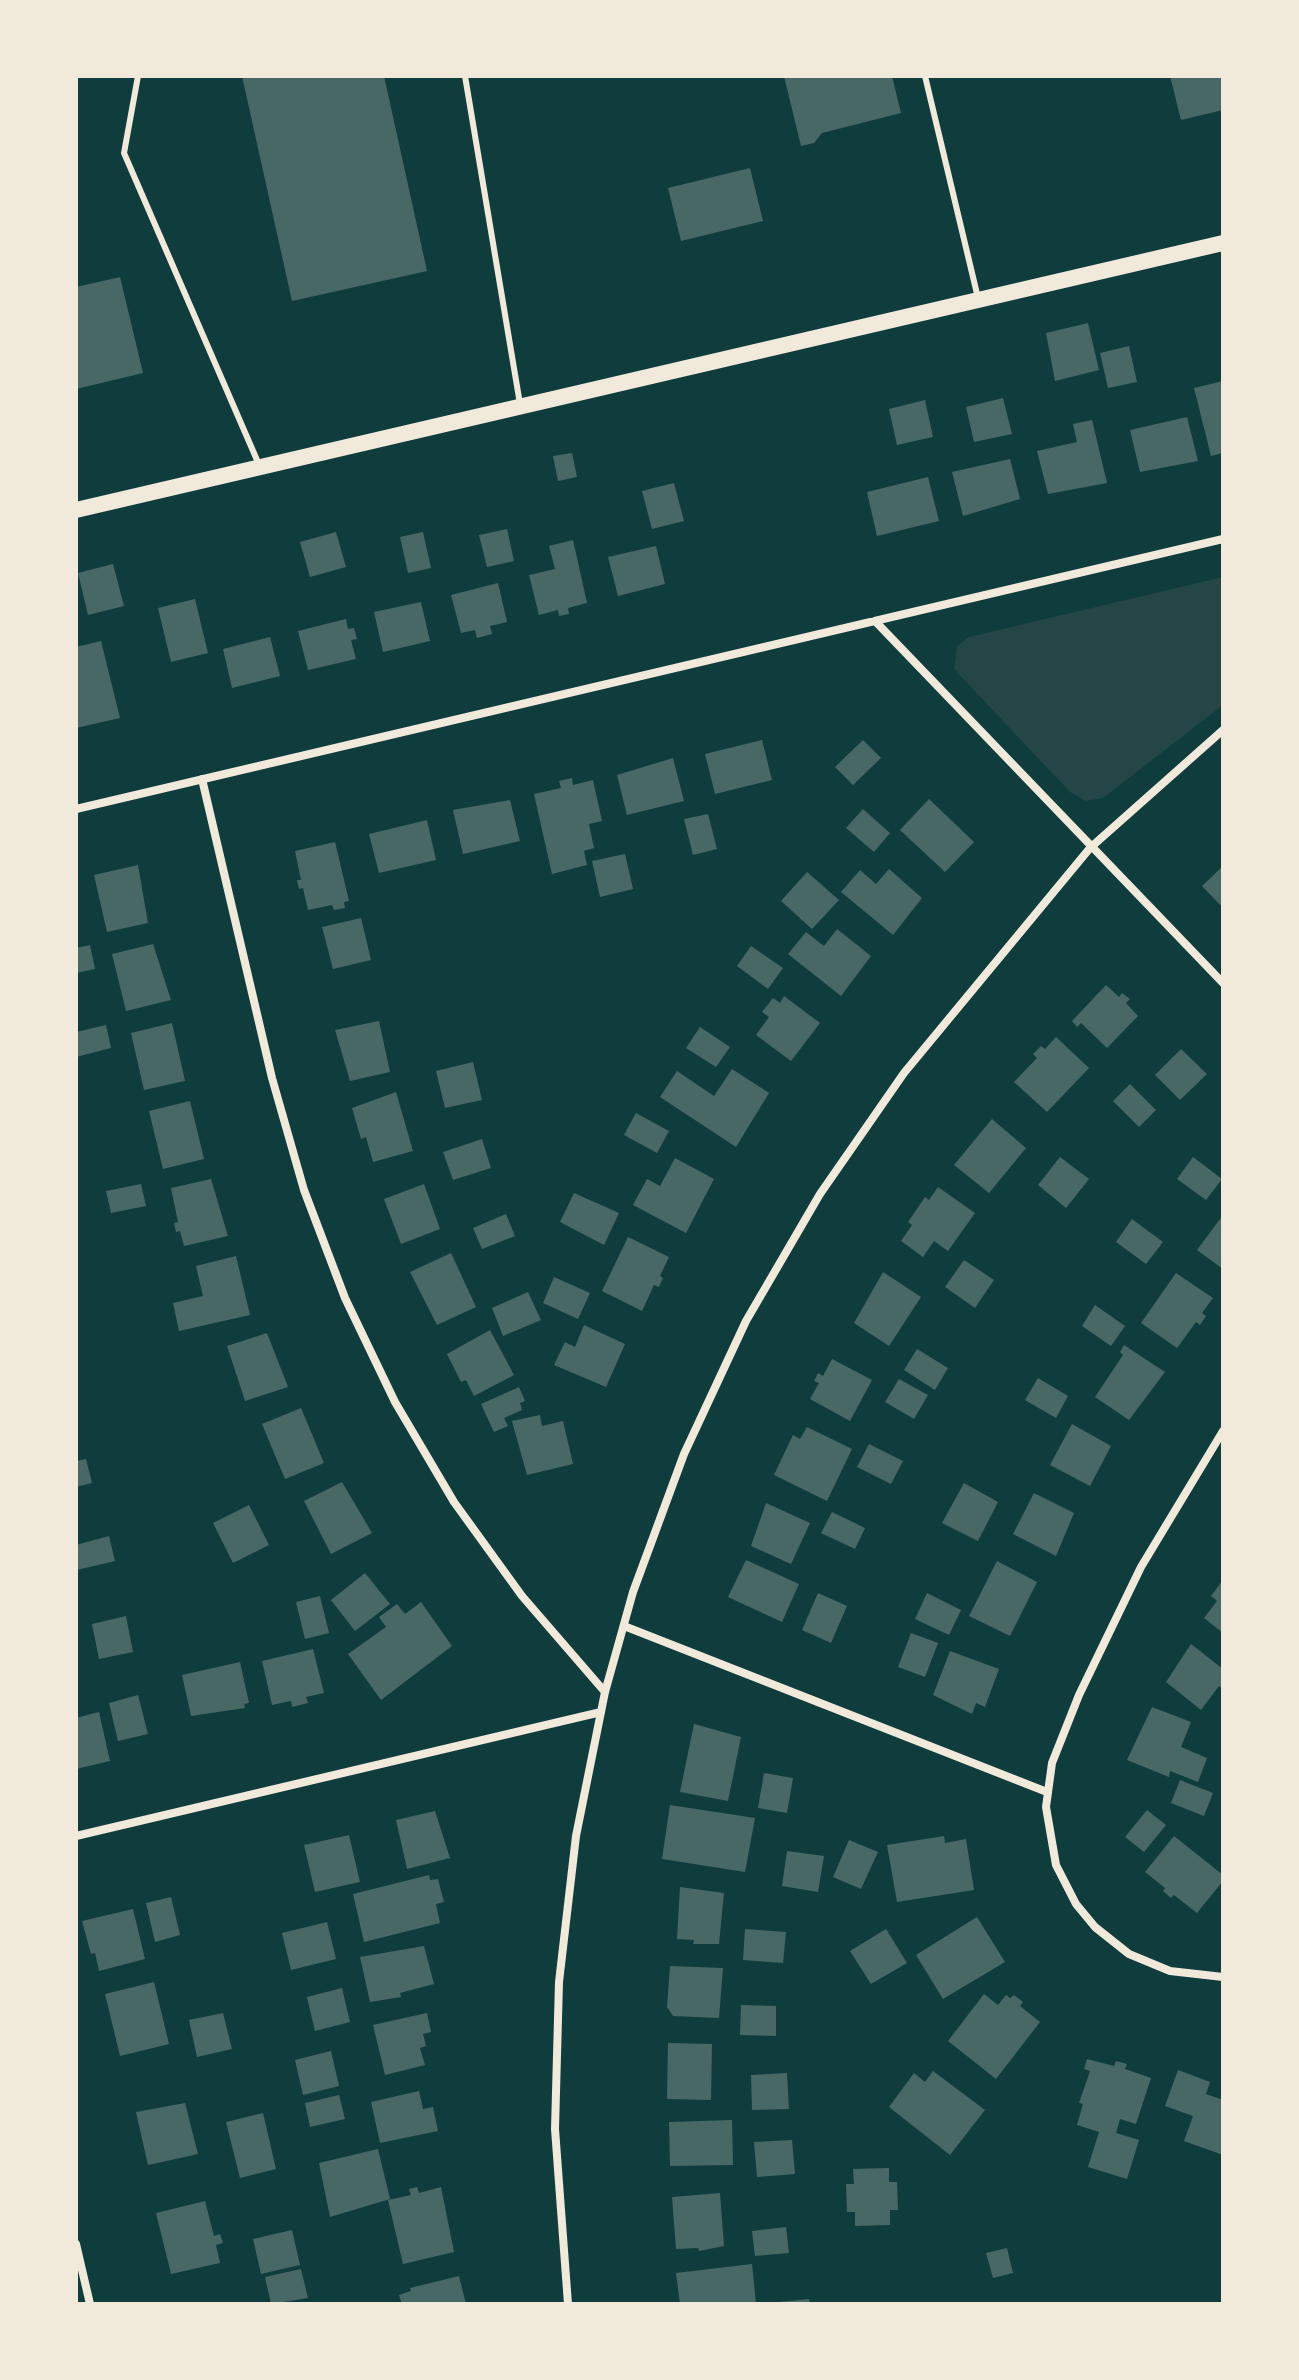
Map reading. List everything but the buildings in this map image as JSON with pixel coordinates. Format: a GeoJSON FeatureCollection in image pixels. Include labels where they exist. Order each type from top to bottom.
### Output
{"type":"FeatureCollection","features":[{"type":"Feature","properties":{"kind":"main road"},"geometry":{"type":"LineString","coordinates":[[76,510],[1223,243]]}},
{"type":"Feature","properties":{"kind":"street"},"geometry":{"type":"LineString","coordinates":[[76,809],[1223,539]]}},
{"type":"Feature","properties":{"kind":"street"},"geometry":{"type":"LineString","coordinates":[[875,621],[1223,983]]}},
{"type":"Feature","properties":{"kind":"street"},"geometry":{"type":"LineString","coordinates":[[568,2304],[555,2129],[559,1982],[576,1836],[605,1692],[624,1626],[684,1454],[746,1321],[820,1194],[904,1073],[1090,848],[1223,730]]}},
{"type":"Feature","properties":{"kind":"street"},"geometry":{"type":"LineString","coordinates":[[202,779],[272,1078],[304,1190],[345,1298],[395,1402],[454,1502],[522,1596],[605,1692]]}},
{"type":"Feature","properties":{"kind":"street"},"geometry":{"type":"LineString","coordinates":[[1223,1431],[1134,1581],[1079,1695],[1052,1763],[1047,1792],[1049,1836],[1056,1865],[1076,1904],[1095,1927],[1129,1954],[1170,1971],[1223,1977]]}},
{"type":"Feature","properties":{"kind":"street"},"geometry":{"type":"LineString","coordinates":[[624,1626],[1047,1792]]}},
{"type":"Feature","properties":{"kind":"street"},"geometry":{"type":"LineString","coordinates":[[76,1836],[601,1712]]}},
{"type":"Feature","properties":{"kind":"street"},"geometry":{"type":"LineString","coordinates":[[76,2244],[90,2304]]}},
{"type":"Feature","properties":{"kind":"lane"},"geometry":{"type":"LineString","coordinates":[[138,76],[124,153],[260,467]]}},
{"type":"Feature","properties":{"kind":"lane"},"geometry":{"type":"LineString","coordinates":[[465,76],[520,407]]}},
{"type":"Feature","properties":{"kind":"lane"},"geometry":{"type":"LineString","coordinates":[[925,76],[979,301]]}},
{"type":"Feature","properties":{"kind":"shaded area"},"geometry":{"type":"Polygon","coordinates":[[[1223,577],[1223,705],[1103,798],[1086,801],[1070,792],[954,669],[957,646],[969,637],[1223,577]]]}}]}
